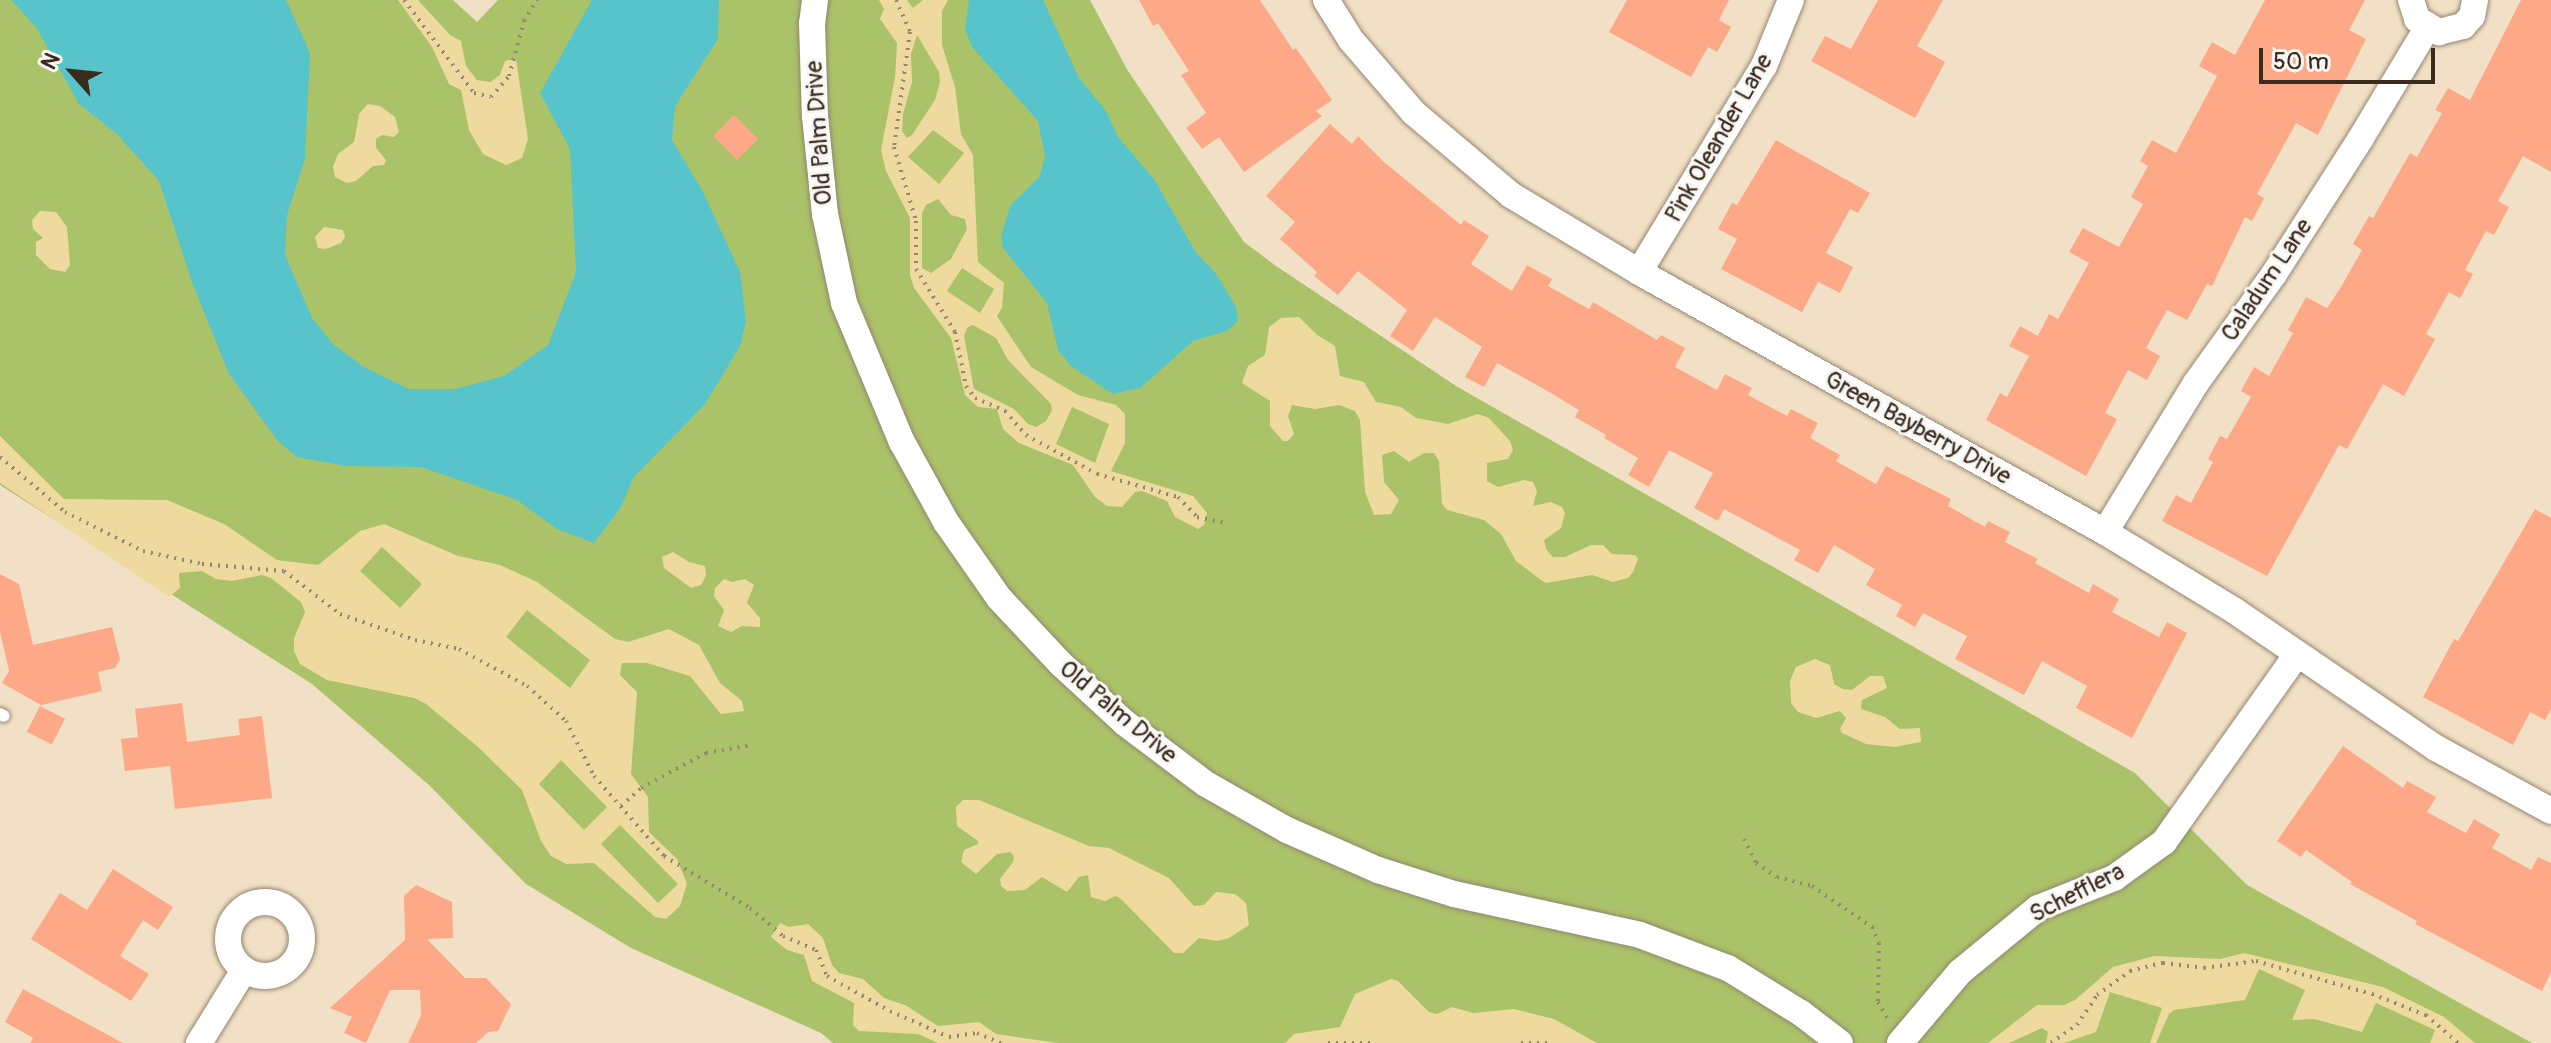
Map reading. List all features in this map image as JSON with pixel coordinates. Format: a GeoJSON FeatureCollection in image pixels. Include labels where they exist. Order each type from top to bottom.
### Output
{"type":"FeatureCollection","features":[{"type":"Feature","properties":{"kind":"street","name":"Old Palm Drive"},"geometry":{"type":"LineString","coordinates":[[815,0],[812,23],[815,116],[825,214],[844,303],[902,442],[946,522],[999,598],[1061,664],[1125,723],[1206,784],[1287,830],[1378,870],[1423,885],[1640,935],[1728,968],[1801,1013],[1840,1043]]}},
{"type":"Feature","properties":{"kind":"street","name":"Green Bayberry Drive"},"geometry":{"type":"LineString","coordinates":[[1326,0],[1351,40],[1414,113],[1511,195],[1639,272],[2105,532],[2235,611],[2436,748],[2548,802]]}},
{"type":"Feature","properties":{"kind":"street","name":"Pink Oleander Lane"},"geometry":{"type":"LineString","coordinates":[[1639,272],[1764,66],[1791,0]]}},
{"type":"Feature","properties":{"kind":"street"},"geometry":{"type":"LineString","coordinates":[[2411,0],[2417,19],[2427,28],[2451,31],[2463,26],[2472,16],[2475,0]]}},
{"type":"Feature","properties":{"kind":"street","name":"Caladum Lane"},"geometry":{"type":"LineString","coordinates":[[2105,532],[2196,383],[2274,274],[2361,138],[2427,28]]}},
{"type":"Feature","properties":{"kind":"street","name":"Schefflera"},"geometry":{"type":"LineString","coordinates":[[1903,1039],[1960,972],[2038,908],[2114,878],[2164,842],[2297,654]]}},
{"type":"Feature","properties":{"kind":"street"},"geometry":{"type":"LineString","coordinates":[[199,1043],[244,970]]}},
{"type":"Feature","properties":{"kind":"path"},"geometry":{"type":"LineString","coordinates":[[404,0],[474,93],[491,97],[509,76],[524,21],[537,0]]}},
{"type":"Feature","properties":{"kind":"path"},"geometry":{"type":"LineString","coordinates":[[896,0],[910,32],[894,147],[916,221],[916,269],[955,332],[966,386],[975,398],[992,402],[1005,411],[1026,435],[1097,474],[1178,497],[1197,517],[1226,523]]}},
{"type":"Feature","properties":{"kind":"path"},"geometry":{"type":"LineString","coordinates":[[0,457],[65,512],[143,551],[202,564],[284,571],[340,614],[415,640],[459,649],[527,686],[566,721],[594,776],[664,856],[750,908],[783,936],[816,950],[827,976],[890,1011],[949,1037],[977,1033],[1001,1043]]}},
{"type":"Feature","properties":{"kind":"path"},"geometry":{"type":"LineString","coordinates":[[621,806],[641,788],[706,753],[752,745]]}},
{"type":"Feature","properties":{"kind":"path"},"geometry":{"type":"LineString","coordinates":[[1744,839],[1756,863],[1777,877],[1812,886],[1872,927],[1879,943],[1878,1002],[1903,1039]]}},
{"type":"Feature","properties":{"kind":"path"},"geometry":{"type":"LineString","coordinates":[[2051,1043],[2077,1025],[2097,995],[2130,971],[2163,963],[2204,968],[2256,961],[2372,994],[2426,1015],[2458,1043]]}},
{"type":"Feature","properties":{"kind":"path"},"geometry":{"type":"LineString","coordinates":[[1328,1043],[1375,1043]]}},
{"type":"Feature","properties":{"kind":"path"},"geometry":{"type":"LineString","coordinates":[[1521,1043],[1547,1043]]}},
{"type":"Feature","properties":{"kind":"green space"},"geometry":{"type":"Polygon","coordinates":[[[0,0],[453,0],[477,22],[498,0],[1090,0],[1128,71],[1244,242],[1276,266],[1456,386],[2135,773],[2247,885],[2532,1043],[833,1043],[821,1033],[631,948],[526,884],[429,785],[312,684],[0,485],[0,0]]]}},
{"type":"Feature","properties":{"kind":"sand"},"geometry":{"type":"Polygon","coordinates":[[[398,0],[418,0],[450,35],[461,41],[466,66],[477,80],[490,82],[500,75],[505,61],[516,59],[528,139],[522,158],[506,165],[483,154],[469,130],[461,90],[449,84],[432,47],[398,0]]]}},
{"type":"Feature","properties":{"kind":"sand"},"geometry":{"type":"Polygon","coordinates":[[[879,0],[907,0],[913,8],[923,0],[948,0],[942,11],[942,45],[955,87],[961,134],[973,155],[978,262],[1004,283],[1002,308],[997,316],[1031,367],[1078,395],[1116,405],[1125,414],[1125,443],[1111,471],[1193,496],[1207,513],[1204,525],[1198,529],[1175,517],[1167,501],[1142,491],[1135,492],[1122,507],[1107,506],[1095,497],[1073,465],[1019,443],[1003,429],[997,409],[978,407],[965,395],[951,338],[914,288],[910,275],[910,218],[886,171],[881,150],[895,77],[897,43],[880,19],[884,9],[879,0]],[[917,35],[911,54],[912,82],[903,114],[902,131],[907,138],[935,100],[940,82],[939,72],[917,35]],[[933,130],[908,157],[939,184],[964,153],[933,130]],[[938,199],[926,205],[922,213],[922,268],[931,273],[951,259],[967,229],[965,219],[951,215],[938,199]],[[962,268],[947,291],[980,313],[994,289],[962,268]],[[973,325],[967,328],[964,336],[974,389],[1014,409],[1028,424],[1036,427],[1046,421],[1052,410],[1051,404],[1008,360],[996,338],[973,325]],[[1072,407],[1056,444],[1095,463],[1109,424],[1072,407]]]}},
{"type":"Feature","properties":{"kind":"sand"},"geometry":{"type":"Polygon","coordinates":[[[368,104],[380,106],[395,117],[399,132],[394,137],[382,135],[376,139],[376,148],[386,160],[384,165],[373,166],[356,181],[347,183],[335,177],[333,167],[338,154],[354,142],[359,114],[368,104]]]}},
{"type":"Feature","properties":{"kind":"sand"},"geometry":{"type":"Polygon","coordinates":[[[40,211],[56,212],[67,227],[70,265],[65,272],[50,269],[36,255],[36,242],[43,238],[33,229],[32,220],[40,211]]]}},
{"type":"Feature","properties":{"kind":"sand"},"geometry":{"type":"Polygon","coordinates":[[[324,227],[343,230],[345,237],[341,243],[326,249],[318,248],[315,237],[324,227]]]}},
{"type":"Feature","properties":{"kind":"sand"},"geometry":{"type":"Polygon","coordinates":[[[1299,317],[1316,334],[1335,346],[1340,376],[1364,382],[1376,402],[1401,407],[1416,418],[1448,424],[1478,414],[1489,418],[1510,441],[1513,450],[1508,459],[1487,463],[1487,481],[1498,487],[1524,480],[1533,482],[1537,491],[1533,506],[1551,502],[1562,507],[1565,513],[1561,528],[1544,540],[1546,549],[1553,557],[1565,557],[1591,545],[1603,545],[1612,554],[1635,555],[1638,559],[1633,572],[1628,578],[1613,582],[1592,575],[1546,583],[1516,561],[1501,534],[1484,520],[1447,510],[1442,504],[1439,461],[1434,453],[1424,453],[1409,462],[1394,451],[1382,455],[1384,482],[1399,500],[1391,514],[1374,515],[1365,492],[1360,420],[1355,411],[1339,405],[1315,409],[1292,405],[1288,416],[1294,434],[1288,441],[1283,441],[1270,426],[1270,401],[1242,383],[1248,366],[1265,355],[1269,327],[1281,318],[1299,317]]]}},
{"type":"Feature","properties":{"kind":"sand"},"geometry":{"type":"Polygon","coordinates":[[[0,436],[64,499],[167,500],[224,524],[277,560],[318,565],[360,531],[384,524],[458,556],[500,565],[537,582],[615,639],[628,642],[669,629],[699,645],[720,683],[742,701],[744,711],[721,714],[690,676],[647,663],[622,663],[620,675],[637,692],[631,774],[648,797],[649,832],[677,859],[687,884],[680,906],[666,919],[655,917],[594,863],[566,864],[551,856],[541,841],[522,790],[477,746],[426,704],[414,698],[327,680],[300,664],[294,651],[294,638],[305,612],[301,602],[271,578],[262,575],[232,581],[216,579],[202,571],[179,573],[180,588],[169,597],[0,483],[0,436]],[[382,547],[360,571],[400,608],[422,584],[382,547]],[[527,610],[506,637],[570,688],[590,660],[527,610]],[[561,760],[539,784],[584,830],[607,807],[561,760]],[[620,825],[601,844],[658,903],[678,884],[620,825]]]}},
{"type":"Feature","properties":{"kind":"sand"},"geometry":{"type":"Polygon","coordinates":[[[673,552],[689,562],[705,566],[706,576],[701,585],[691,588],[664,568],[662,557],[673,552]]]}},
{"type":"Feature","properties":{"kind":"sand"},"geometry":{"type":"Polygon","coordinates":[[[724,579],[732,582],[745,579],[754,585],[747,603],[760,618],[760,627],[742,626],[731,632],[718,626],[724,610],[714,596],[715,588],[724,579]]]}},
{"type":"Feature","properties":{"kind":"sand"},"geometry":{"type":"Polygon","coordinates":[[[1815,659],[1830,665],[1834,684],[1843,689],[1852,690],[1870,676],[1883,676],[1887,688],[1862,700],[1861,709],[1885,717],[1900,729],[1920,728],[1921,742],[1894,747],[1866,744],[1842,733],[1840,729],[1846,718],[1840,711],[1816,718],[1798,712],[1791,703],[1790,681],[1796,667],[1815,659]]]}},
{"type":"Feature","properties":{"kind":"sand"},"geometry":{"type":"Polygon","coordinates":[[[963,800],[979,800],[1089,846],[1109,848],[1169,878],[1194,906],[1204,905],[1216,892],[1235,894],[1246,903],[1249,925],[1229,938],[1217,941],[1199,938],[1183,953],[1174,953],[1120,898],[1115,896],[1105,901],[1091,897],[1088,875],[1079,877],[1067,892],[1042,877],[1025,890],[1007,891],[1001,886],[1000,879],[1013,862],[1014,856],[1010,852],[997,854],[976,874],[961,862],[964,850],[978,844],[957,826],[956,807],[963,800]]]}},
{"type":"Feature","properties":{"kind":"sand"},"geometry":{"type":"Polygon","coordinates":[[[780,923],[789,927],[808,924],[823,938],[832,965],[839,973],[863,979],[884,998],[905,1005],[938,1026],[979,1022],[996,1034],[1058,1043],[938,1043],[918,1034],[859,1031],[853,1025],[854,1003],[812,981],[804,955],[787,950],[771,937],[780,923]]]}},
{"type":"Feature","properties":{"kind":"sand"},"geometry":{"type":"Polygon","coordinates":[[[2244,953],[2383,987],[2444,1017],[2475,1043],[2430,1043],[2435,1030],[2376,1003],[2362,1032],[2314,1019],[2292,1020],[2305,990],[2259,969],[2245,1000],[2174,1010],[2169,1014],[2156,1043],[2150,1043],[2162,1008],[2110,992],[2096,1032],[2064,1043],[2046,1043],[2048,1032],[2042,1028],[2009,1043],[1988,1043],[2037,1005],[2064,1005],[2075,1000],[2113,967],[2154,956],[2220,959],[2244,953]]]}},
{"type":"Feature","properties":{"kind":"sand"},"geometry":{"type":"Polygon","coordinates":[[[1391,979],[1398,981],[1429,1012],[1437,1014],[1452,1007],[1473,1013],[1514,1009],[1554,1019],[1597,1043],[1285,1043],[1294,1034],[1340,1027],[1355,994],[1391,979]]]}},
{"type":"Feature","properties":{"kind":"water"},"geometry":{"type":"Polygon","coordinates":[[[11,0],[286,0],[310,53],[305,159],[287,215],[285,255],[312,318],[334,345],[364,367],[409,389],[455,389],[504,376],[548,345],[576,272],[570,149],[540,93],[592,0],[719,0],[718,39],[675,106],[672,140],[703,192],[740,272],[746,321],[740,346],[705,404],[633,478],[621,507],[594,543],[557,529],[517,500],[421,467],[346,466],[297,457],[278,441],[229,374],[193,285],[159,181],[117,134],[79,104],[36,27],[11,0]]]}},
{"type":"Feature","properties":{"kind":"water"},"geometry":{"type":"Polygon","coordinates":[[[969,0],[1043,0],[1079,78],[1106,111],[1118,137],[1154,179],[1195,251],[1217,275],[1236,307],[1238,321],[1227,331],[1193,341],[1140,388],[1113,394],[1071,366],[1058,350],[1047,303],[1003,248],[1001,237],[1010,206],[1040,176],[1045,156],[1038,121],[972,47],[965,29],[969,0]]]}},
{"type":"Feature","properties":{"kind":"building"},"geometry":{"type":"Polygon","coordinates":[[[1139,0],[1260,0],[1293,50],[1296,48],[1332,100],[1316,111],[1322,116],[1244,172],[1219,137],[1202,149],[1186,128],[1206,113],[1181,75],[1189,71],[1158,23],[1153,26],[1139,0]]]}},
{"type":"Feature","properties":{"kind":"building"},"geometry":{"type":"Polygon","coordinates":[[[1627,0],[1729,0],[1719,20],[1731,27],[1717,52],[1708,47],[1691,77],[1609,32],[1627,0]]]}},
{"type":"Feature","properties":{"kind":"building"},"geometry":{"type":"Polygon","coordinates":[[[1878,0],[1943,0],[1917,46],[1945,62],[1915,118],[1811,61],[1825,36],[1851,49],[1878,0]]]}},
{"type":"Feature","properties":{"kind":"building"},"geometry":{"type":"Polygon","coordinates":[[[2265,0],[2365,0],[2349,30],[2366,39],[2318,135],[2296,123],[2257,194],[2264,198],[2252,221],[2245,217],[2212,286],[2207,284],[2187,320],[2167,310],[2146,348],[2160,356],[2147,380],[2128,370],[2105,413],[2117,419],[2086,476],[1986,420],[2000,393],[2007,397],[2029,356],[2009,346],[2020,326],[2038,336],[2049,314],[2058,319],[2089,263],[2069,252],[2083,228],[2119,247],[2143,204],[2131,197],[2148,166],[2140,161],[2152,140],[2176,153],[2217,76],[2199,66],[2212,42],[2235,55],[2265,0]]]}},
{"type":"Feature","properties":{"kind":"building"},"geometry":{"type":"Polygon","coordinates":[[[2521,0],[2551,0],[2551,172],[2523,156],[2498,201],[2509,207],[2494,235],[2486,231],[2465,270],[2473,274],[2460,298],[2449,292],[2426,334],[2435,339],[2404,396],[2383,384],[2347,449],[2339,445],[2267,576],[2162,521],[2176,495],[2191,503],[2213,462],[2208,459],[2220,436],[2227,439],[2251,397],[2241,391],[2254,367],[2269,376],[2293,333],[2288,330],[2306,297],[2327,308],[2362,250],[2353,244],[2369,216],[2373,218],[2410,153],[2417,157],[2442,113],[2435,110],[2448,88],[2470,100],[2521,0]]]}},
{"type":"Feature","properties":{"kind":"building"},"geometry":{"type":"Polygon","coordinates":[[[734,115],[758,139],[737,160],[713,136],[734,115]]]}},
{"type":"Feature","properties":{"kind":"building"},"geometry":{"type":"Polygon","coordinates":[[[1330,124],[1352,144],[1358,136],[1384,162],[1461,225],[1464,220],[1489,236],[1471,264],[1512,291],[1527,265],[1552,279],[1548,286],[1589,309],[1593,302],[1657,340],[1661,335],[1685,348],[1675,367],[1717,390],[1725,374],[1752,388],[1748,395],[1787,416],[1791,409],[1818,423],[1810,438],[1840,455],[1836,461],[1876,484],[1886,466],[1951,499],[1948,506],[1985,527],[1988,521],[2010,532],[2005,542],[2038,559],[2035,563],[2089,593],[2093,584],[2119,599],[2112,612],[2159,637],[2167,622],[2187,633],[2132,738],[2076,708],[2087,686],[2042,661],[2024,695],[1955,659],[1967,636],[1923,613],[1915,627],[1896,616],[1902,605],[1866,585],[1875,569],[1834,545],[1818,573],[1794,560],[1800,550],[1724,509],[1718,521],[1694,508],[1713,473],[1669,450],[1649,487],[1628,475],[1638,458],[1575,417],[1579,410],[1544,389],[1497,363],[1484,387],[1465,377],[1482,347],[1435,317],[1413,351],[1390,336],[1407,310],[1358,271],[1338,295],[1314,276],[1317,272],[1280,239],[1295,222],[1266,196],[1330,124]]]}},
{"type":"Feature","properties":{"kind":"building"},"geometry":{"type":"Polygon","coordinates":[[[1776,140],[1870,193],[1858,213],[1850,209],[1826,253],[1853,267],[1840,293],[1818,282],[1802,312],[1721,269],[1737,239],[1718,229],[1732,203],[1737,205],[1776,140]]]}},
{"type":"Feature","properties":{"kind":"building"},"geometry":{"type":"Polygon","coordinates":[[[2535,509],[2551,518],[2551,709],[2545,720],[2530,712],[2513,745],[2423,697],[2454,639],[2458,641],[2535,509]]]}},
{"type":"Feature","properties":{"kind":"building"},"geometry":{"type":"Polygon","coordinates":[[[0,574],[19,584],[33,645],[112,627],[120,659],[115,668],[98,672],[102,691],[41,705],[2,683],[9,671],[0,632],[0,574]]]}},
{"type":"Feature","properties":{"kind":"building"},"geometry":{"type":"Polygon","coordinates":[[[182,703],[187,742],[240,735],[238,719],[262,716],[272,798],[175,809],[170,766],[125,771],[121,739],[138,737],[135,709],[182,703]]]}},
{"type":"Feature","properties":{"kind":"building"},"geometry":{"type":"Polygon","coordinates":[[[40,706],[65,719],[52,745],[27,732],[40,706]]]}},
{"type":"Feature","properties":{"kind":"building"},"geometry":{"type":"Polygon","coordinates":[[[2343,746],[2403,788],[2407,781],[2436,797],[2427,812],[2466,833],[2474,819],[2500,834],[2492,848],[2531,870],[2538,857],[2551,863],[2551,972],[2542,991],[2415,924],[2417,921],[2350,884],[2352,882],[2306,850],[2301,857],[2277,841],[2343,746]]]}},
{"type":"Feature","properties":{"kind":"building"},"geometry":{"type":"Polygon","coordinates":[[[113,869],[173,907],[158,930],[143,920],[120,956],[149,974],[131,1001],[31,939],[60,893],[87,910],[113,869]]]}},
{"type":"Feature","properties":{"kind":"building"},"geometry":{"type":"Polygon","coordinates":[[[416,885],[452,902],[453,938],[427,939],[465,978],[486,978],[511,1004],[498,1031],[488,1032],[476,1043],[408,1043],[421,1016],[420,990],[390,990],[366,1043],[344,1033],[352,1017],[330,1008],[405,940],[404,896],[416,885]]]}},
{"type":"Feature","properties":{"kind":"building"},"geometry":{"type":"Polygon","coordinates":[[[23,989],[123,1043],[30,1043],[33,1038],[5,1022],[23,989]]]}}]}
